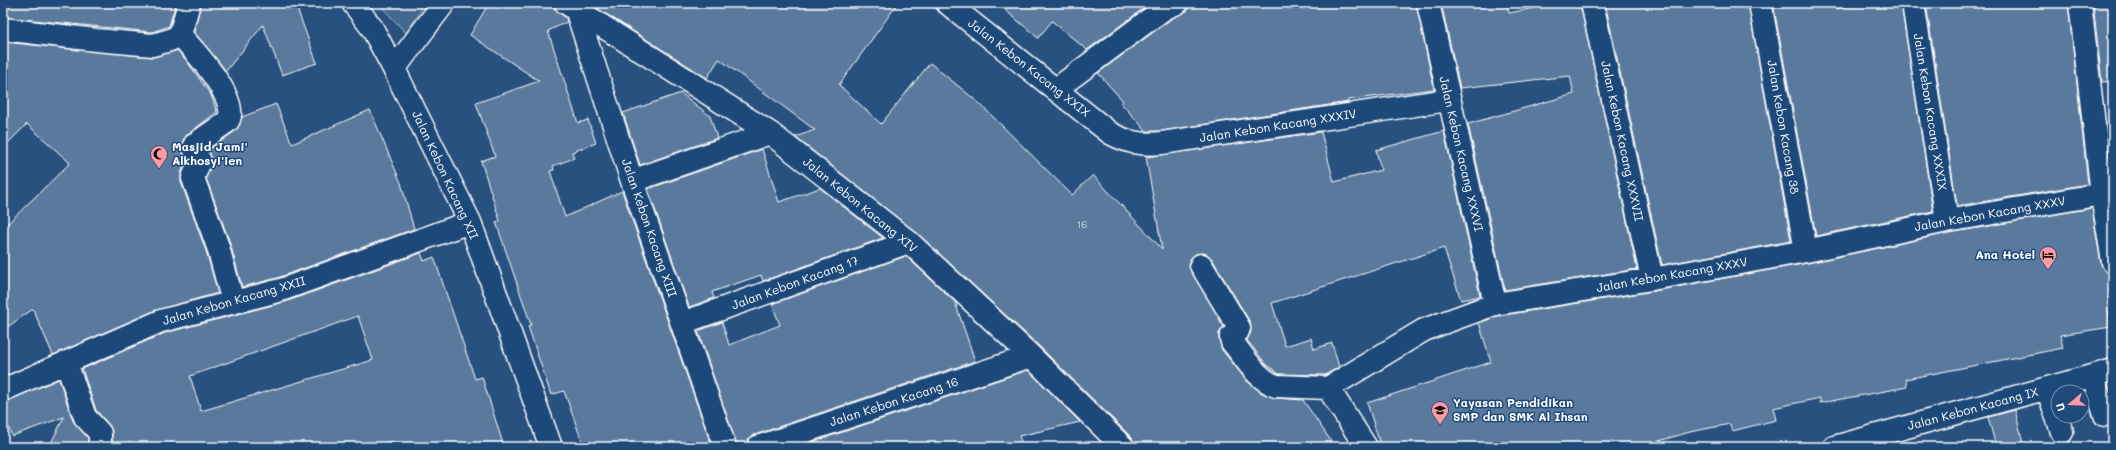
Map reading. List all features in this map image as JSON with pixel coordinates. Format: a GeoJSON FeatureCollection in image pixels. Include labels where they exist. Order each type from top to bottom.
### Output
{"type":"FeatureCollection","features":[{"type":"Feature","properties":{"kind":"street"},"geometry":{"type":"LineString","coordinates":[[3,29],[153,45],[170,40],[180,35],[189,3]]}},
{"type":"Feature","properties":{"kind":"street","name":"Jalan Kebon Kacang XII"},"geometry":{"type":"LineString","coordinates":[[353,3],[372,28],[394,68],[470,222],[551,447]]}},
{"type":"Feature","properties":{"kind":"street"},"geometry":{"type":"LineString","coordinates":[[394,68],[444,3]]}},
{"type":"Feature","properties":{"kind":"street","name":"Jalan Kebon Kacang XXIX"},"geometry":{"type":"LineString","coordinates":[[947,3],[1110,132]]}},
{"type":"Feature","properties":{"kind":"street"},"geometry":{"type":"LineString","coordinates":[[1056,89],[1165,8],[1177,3]]}},
{"type":"Feature","properties":{"kind":"street","name":"Jalan Kebon Kacang XXXVI"},"geometry":{"type":"LineString","coordinates":[[1428,3],[1448,100],[1495,304]]}},
{"type":"Feature","properties":{"kind":"street","name":"Jalan Kebon Kacang XXXVII"},"geometry":{"type":"LineString","coordinates":[[1592,3],[1652,279]]}},
{"type":"Feature","properties":{"kind":"street","name":"Jalan Kebon Kacang 38"},"geometry":{"type":"LineString","coordinates":[[1760,3],[1806,251]]}},
{"type":"Feature","properties":{"kind":"street","name":"Jalan Kebon Kacang XXXIX"},"geometry":{"type":"LineString","coordinates":[[1913,3],[1947,221]]}},
{"type":"Feature","properties":{"kind":"street"},"geometry":{"type":"LineString","coordinates":[[2080,3],[2102,194],[2113,262]]}},
{"type":"Feature","properties":{"kind":"street","name":"Jalan Kebon Kacang XIV"},"geometry":{"type":"LineString","coordinates":[[571,6],[770,133],[909,242],[1031,356],[1123,447]]}},
{"type":"Feature","properties":{"kind":"street","name":"Jalan Kebon Kacang XIII"},"geometry":{"type":"LineString","coordinates":[[571,6],[725,447]]}},
{"type":"Feature","properties":{"kind":"street"},"geometry":{"type":"LineString","coordinates":[[180,35],[199,56],[229,101],[231,116],[228,121],[197,140],[195,144],[194,148],[200,161],[193,178],[218,247],[234,302]]}},
{"type":"Feature","properties":{"kind":"street","name":"Jalan Kebon Kacang XXXIV"},"geometry":{"type":"LineString","coordinates":[[1110,132],[1125,141],[1144,144],[1162,143],[1448,100]]}},
{"type":"Feature","properties":{"kind":"street"},"geometry":{"type":"LineString","coordinates":[[632,181],[770,133]]}},
{"type":"Feature","properties":{"kind":"street","name":"Jalan Kebon Kacang XXXV"},"geometry":{"type":"LineString","coordinates":[[1328,388],[1424,330],[1495,304],[1652,279],[1806,251],[1947,221],[2102,194]]}},
{"type":"Feature","properties":{"kind":"street","name":"Jalan Kebon Kacang XXII"},"geometry":{"type":"LineString","coordinates":[[3,390],[161,321],[281,290],[470,222]]}},
{"type":"Feature","properties":{"kind":"street","name":"Jalan Kebon Kacang 17"},"geometry":{"type":"LineString","coordinates":[[682,323],[909,242]]}},
{"type":"Feature","properties":{"kind":"street"},"geometry":{"type":"LineString","coordinates":[[1201,265],[1239,328],[1238,331],[1231,337],[1232,342],[1260,376],[1276,386],[1328,388],[1366,447]]}},
{"type":"Feature","properties":{"kind":"street","name":"Jalan Kebon Kacang 16"},"geometry":{"type":"LineString","coordinates":[[758,447],[1031,356]]}},
{"type":"Feature","properties":{"kind":"street"},"geometry":{"type":"LineString","coordinates":[[66,362],[84,417],[100,433],[100,447]]}},
{"type":"Feature","properties":{"kind":"street"},"geometry":{"type":"LineString","coordinates":[[2103,373],[2105,415]]}},
{"type":"Feature","properties":{"kind":"street","name":"Jalan Kebon Kacang IX"},"geometry":{"type":"LineString","coordinates":[[1834,447],[2103,373]]}},
{"type":"Feature","properties":{"kind":"street"},"geometry":{"type":"LineString","coordinates":[[2047,388],[2062,432]]}},
{"type":"Feature","properties":{"kind":"shaded area"},"geometry":{"type":"Polygon","coordinates":[[[378,3],[426,3],[406,33],[378,3]]]}},
{"type":"Feature","properties":{"kind":"building"},"geometry":{"type":"Polygon","coordinates":[[[3,3],[176,3],[169,26],[152,32],[3,17],[3,3]]]}},
{"type":"Feature","properties":{"kind":"building"},"geometry":{"type":"Polygon","coordinates":[[[201,3],[295,3],[317,63],[282,75],[263,25],[226,71],[194,32],[201,3]]]}},
{"type":"Feature","properties":{"kind":"building"},"geometry":{"type":"Polygon","coordinates":[[[489,3],[554,3],[555,9],[566,18],[567,22],[548,31],[578,123],[588,120],[596,143],[572,152],[574,158],[553,166],[554,170],[550,171],[565,217],[622,191],[712,447],[584,447],[564,391],[551,395],[528,326],[531,325],[496,222],[500,221],[481,161],[495,156],[476,103],[539,81],[470,35],[489,3]]]}},
{"type":"Feature","properties":{"kind":"building"},"geometry":{"type":"Polygon","coordinates":[[[589,3],[898,3],[839,85],[881,124],[930,63],[979,103],[1072,195],[1093,175],[1162,249],[1146,157],[1321,132],[1334,182],[1381,170],[1376,150],[1444,131],[1480,296],[1461,300],[1444,248],[1272,303],[1285,346],[1311,338],[1314,349],[1332,343],[1339,367],[1325,375],[1279,374],[1266,364],[1247,340],[1251,332],[1250,322],[1212,259],[1207,254],[1195,254],[1190,259],[1189,266],[1224,327],[1219,333],[1222,350],[1247,381],[1262,393],[1275,398],[1303,400],[1335,447],[1135,447],[1132,438],[1040,347],[917,233],[795,137],[815,130],[719,59],[707,78],[589,3]]]}},
{"type":"Feature","properties":{"kind":"building"},"geometry":{"type":"Polygon","coordinates":[[[997,3],[1151,3],[1087,50],[1052,21],[1038,38],[997,3]]]}},
{"type":"Feature","properties":{"kind":"building"},"geometry":{"type":"Polygon","coordinates":[[[1189,3],[1416,3],[1434,89],[1348,100],[1348,102],[1161,131],[1146,131],[1121,103],[1123,101],[1098,73],[1171,19],[1187,11],[1189,3]]]}},
{"type":"Feature","properties":{"kind":"building"},"geometry":{"type":"Polygon","coordinates":[[[1441,3],[1507,3],[1509,13],[1560,3],[1580,3],[1637,269],[1505,290],[1468,124],[1574,94],[1570,76],[1460,88],[1441,3]]]}},
{"type":"Feature","properties":{"kind":"building"},"geometry":{"type":"Polygon","coordinates":[[[1605,3],[1748,3],[1791,241],[1662,265],[1605,3]]]}},
{"type":"Feature","properties":{"kind":"building"},"geometry":{"type":"Polygon","coordinates":[[[1773,3],[1834,3],[1835,9],[1866,3],[1901,3],[1933,211],[1816,236],[1773,3]]]}},
{"type":"Feature","properties":{"kind":"building"},"geometry":{"type":"Polygon","coordinates":[[[1926,3],[2068,3],[2088,184],[1957,206],[1926,3]]]}},
{"type":"Feature","properties":{"kind":"building"},"geometry":{"type":"Polygon","coordinates":[[[2093,3],[2113,3],[2113,81],[2102,82],[2093,3]]]}},
{"type":"Feature","properties":{"kind":"building"},"geometry":{"type":"Polygon","coordinates":[[[3,42],[152,57],[177,50],[186,60],[211,95],[217,112],[188,134],[183,140],[183,153],[186,161],[181,173],[181,182],[206,251],[218,293],[156,310],[53,355],[33,309],[3,330],[3,228],[70,163],[27,124],[3,148],[3,42]]]}},
{"type":"Feature","properties":{"kind":"building"},"geometry":{"type":"Polygon","coordinates":[[[681,93],[710,116],[717,138],[640,165],[623,113],[681,93]]]}},
{"type":"Feature","properties":{"kind":"building"},"geometry":{"type":"Polygon","coordinates":[[[276,104],[292,144],[370,110],[401,183],[414,229],[277,278],[242,287],[230,243],[206,178],[212,161],[209,150],[235,131],[242,117],[276,104]]]}},
{"type":"Feature","properties":{"kind":"building"},"geometry":{"type":"Polygon","coordinates":[[[2113,142],[2113,180],[2109,143],[2113,142]]]}},
{"type":"Feature","properties":{"kind":"building"},"geometry":{"type":"Polygon","coordinates":[[[762,149],[779,202],[820,188],[883,238],[763,281],[761,275],[712,292],[714,298],[689,307],[648,189],[762,149]]]}},
{"type":"Feature","properties":{"kind":"building"},"geometry":{"type":"Polygon","coordinates":[[[2092,208],[2101,264],[2104,270],[2113,274],[2113,303],[2107,304],[2111,327],[2060,335],[2063,348],[1906,379],[1907,387],[1820,403],[1820,398],[1773,408],[1776,420],[1732,431],[1730,424],[1690,432],[1638,447],[1381,447],[1367,403],[1491,362],[1479,323],[1498,316],[1654,291],[1808,263],[1949,233],[2092,208]]]}},
{"type":"Feature","properties":{"kind":"building"},"geometry":{"type":"Polygon","coordinates":[[[421,253],[424,261],[434,257],[475,379],[482,377],[504,447],[395,447],[393,441],[368,447],[112,447],[112,433],[109,425],[96,410],[82,369],[165,333],[285,302],[421,253]],[[358,316],[190,376],[201,411],[373,360],[358,316]]]}},
{"type":"Feature","properties":{"kind":"building"},"geometry":{"type":"Polygon","coordinates":[[[906,256],[955,302],[975,361],[754,435],[748,439],[746,447],[737,447],[698,331],[722,322],[729,345],[780,325],[772,304],[906,256]]]}},
{"type":"Feature","properties":{"kind":"building"},"geometry":{"type":"Polygon","coordinates":[[[1028,370],[1080,422],[1019,436],[1023,447],[798,447],[1028,370]]]}},
{"type":"Feature","properties":{"kind":"building"},"geometry":{"type":"Polygon","coordinates":[[[59,379],[73,421],[88,438],[88,447],[49,447],[64,417],[12,436],[3,414],[3,402],[59,379]]]}},
{"type":"Feature","properties":{"kind":"building"},"geometry":{"type":"Polygon","coordinates":[[[2015,410],[2024,447],[1996,447],[1988,417],[2015,410]]]}},
{"type":"Feature","properties":{"kind":"place","name":"Masjid Jami' Alkhosyi'ien"},"geometry":{"type":"Point","coordinates":[159,169]}},
{"type":"Feature","properties":{"kind":"place","name":"Ana Hotel"},"geometry":{"type":"Point","coordinates":[2048,270]}},
{"type":"Feature","properties":{"kind":"place","name":"Yayasan Pendidikan SMP dan SMK Al Ihsan"},"geometry":{"type":"Point","coordinates":[1440,425]}}]}
